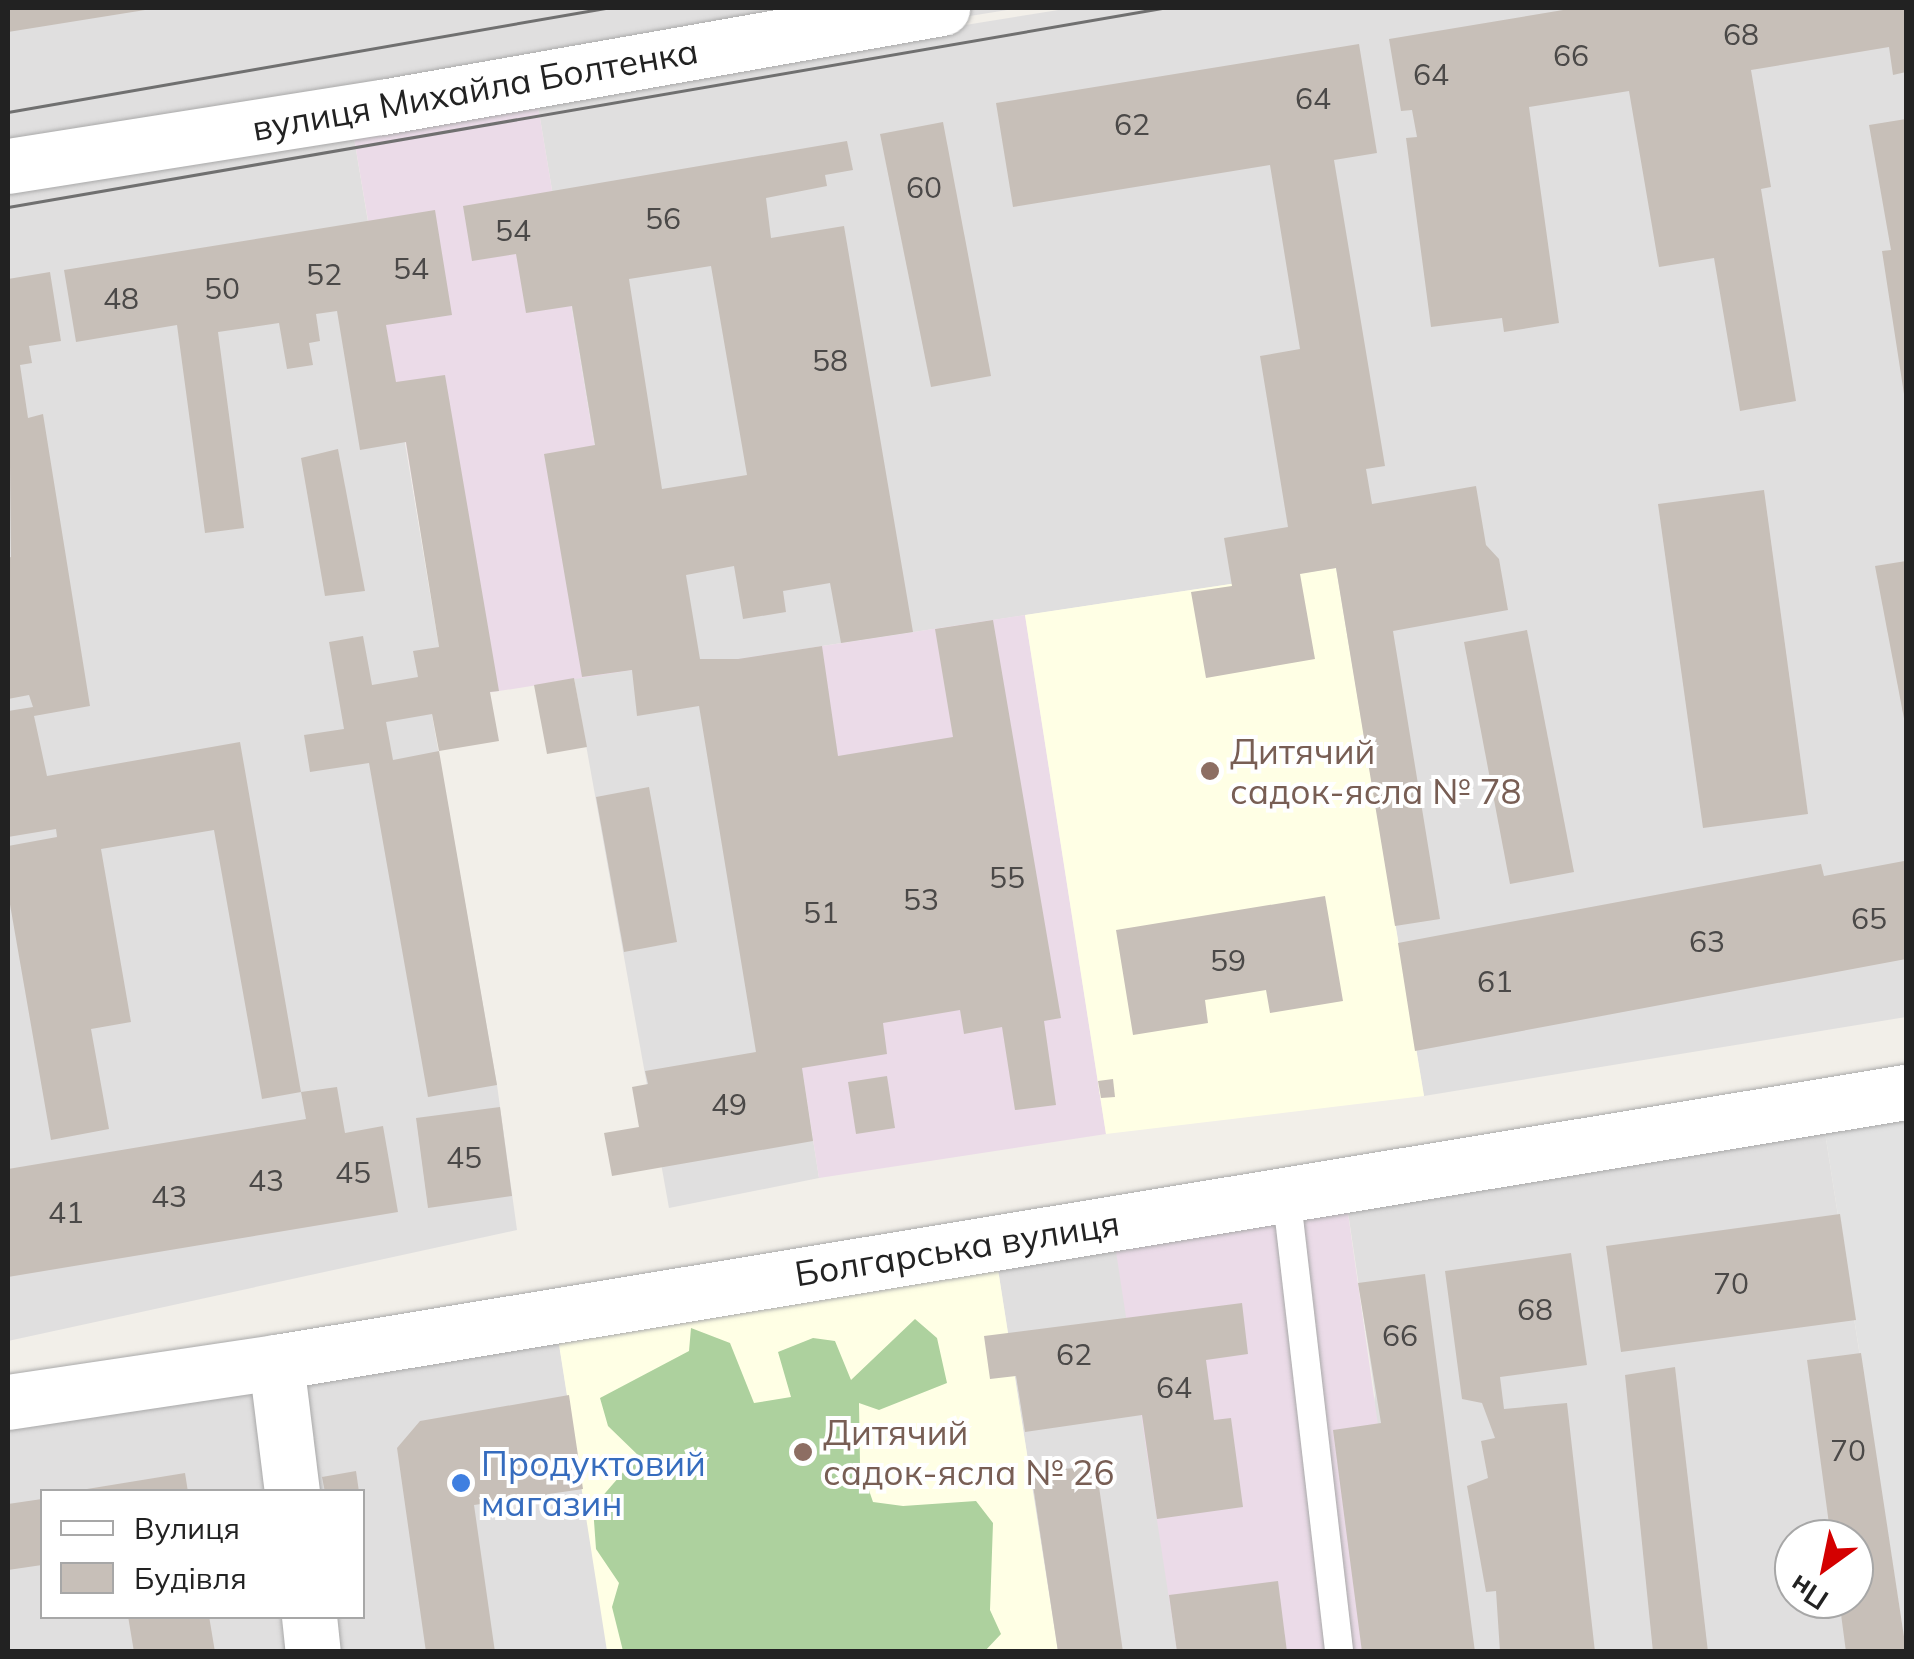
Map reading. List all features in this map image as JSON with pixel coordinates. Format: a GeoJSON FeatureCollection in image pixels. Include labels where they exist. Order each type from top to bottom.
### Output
{"type":"FeatureCollection","features":[{"type":"Feature","properties":{"kind":"street","name":"вулиця Михайла Болтенка"},"geometry":{"type":"LineString","coordinates":[[8,166],[382,107],[942,8]]}},
{"type":"Feature","properties":{"kind":"street","name":"Болгарська вулиця"},"geometry":{"type":"LineString","coordinates":[[8,1402],[276,1362],[1906,1092]]}},
{"type":"Feature","properties":{"kind":"street"},"geometry":{"type":"LineString","coordinates":[[276,1362],[292,1489]]}},
{"type":"Feature","properties":{"kind":"street"},"geometry":{"type":"LineString","coordinates":[[309,1619],[313,1652]]}},
{"type":"Feature","properties":{"kind":"lane"},"geometry":{"type":"LineString","coordinates":[[1286,1192],[1339,1652]]}},
{"type":"Feature","properties":{"kind":"shaded area"},"geometry":{"type":"Polygon","coordinates":[[[8,8],[1019,8],[8,171],[8,8]]]}},
{"type":"Feature","properties":{"kind":"shaded area"},"geometry":{"type":"Polygon","coordinates":[[[1071,8],[1906,8],[1906,1017],[1424,1096],[1336,568],[822,646],[738,660],[819,1178],[669,1208],[574,678],[632,670],[536,94],[1071,8]]]}},
{"type":"Feature","properties":{"kind":"shaded area"},"geometry":{"type":"Polygon","coordinates":[[[536,94],[632,670],[449,699],[352,126],[536,94]]]}},
{"type":"Feature","properties":{"kind":"shaded area"},"geometry":{"type":"Polygon","coordinates":[[[352,126],[439,647],[432,715],[497,1085],[517,1230],[8,1341],[8,180],[352,126]]]}},
{"type":"Feature","properties":{"kind":"shaded area","name":"Дитячий садок-ясла № 78"},"geometry":{"type":"Polygon","coordinates":[[[1336,568],[1424,1096],[1106,1134],[1025,615],[1336,568]]]}},
{"type":"Feature","properties":{"kind":"shaded area"},"geometry":{"type":"Polygon","coordinates":[[[1025,615],[1106,1134],[819,1178],[738,659],[1025,615]]]}},
{"type":"Feature","properties":{"kind":"shaded area"},"geometry":{"type":"Polygon","coordinates":[[[1906,1099],[1906,1650],[1821,1107],[1906,1099]]]}},
{"type":"Feature","properties":{"kind":"shaded area"},"geometry":{"type":"Polygon","coordinates":[[[1821,1107],[1906,1651],[1347,1651],[1375,1395],[1344,1185],[1821,1107]]]}},
{"type":"Feature","properties":{"kind":"shaded area"},"geometry":{"type":"Polygon","coordinates":[[[1344,1185],[1410,1651],[1177,1651],[1112,1225],[1344,1185]]]}},
{"type":"Feature","properties":{"kind":"shaded area"},"geometry":{"type":"Polygon","coordinates":[[[1112,1225],[1130,1317],[1177,1651],[1058,1651],[994,1244],[1112,1225]]]}},
{"type":"Feature","properties":{"kind":"shaded area","name":"Дитячий садок-ясла № 26"},"geometry":{"type":"Polygon","coordinates":[[[994,1244],[1058,1651],[607,1651],[555,1319],[994,1244]]]}},
{"type":"Feature","properties":{"kind":"shaded area"},"geometry":{"type":"Polygon","coordinates":[[[555,1319],[608,1651],[315,1651],[310,1619],[365,1619],[365,1489],[294,1489],[276,1363],[555,1319]]]}},
{"type":"Feature","properties":{"kind":"shaded area"},"geometry":{"type":"Polygon","coordinates":[[[273,1365],[290,1489],[40,1489],[40,1619],[306,1619],[311,1651],[8,1652],[8,1413],[273,1365]]]}},
{"type":"Feature","properties":{"kind":"green space"},"geometry":{"type":"Polygon","coordinates":[[[915,1319],[937,1338],[947,1383],[879,1410],[859,1403],[860,1464],[873,1502],[903,1506],[976,1501],[993,1523],[990,1610],[1001,1634],[984,1652],[623,1651],[612,1607],[619,1583],[596,1549],[593,1507],[626,1469],[642,1459],[608,1426],[600,1398],[689,1351],[691,1328],[730,1343],[754,1403],[791,1397],[778,1352],[813,1338],[835,1341],[851,1380],[915,1319]]]}},
{"type":"Feature","properties":{"kind":"building"},"geometry":{"type":"Polygon","coordinates":[[[8,8],[145,8],[145,10],[8,32],[8,8]]]}},
{"type":"Feature","properties":{"kind":"building"},"geometry":{"type":"Polygon","coordinates":[[[1575,8],[1906,8],[1906,72],[1893,75],[1889,47],[1751,70],[1771,187],[1761,189],[1796,401],[1740,411],[1714,258],[1659,267],[1629,91],[1529,107],[1559,323],[1504,332],[1502,318],[1431,327],[1406,138],[1417,137],[1412,110],[1401,111],[1389,39],[1575,8]]]}},
{"type":"Feature","properties":{"kind":"building"},"geometry":{"type":"Polygon","coordinates":[[[1359,44],[1377,153],[1334,160],[1385,466],[1366,469],[1372,504],[1476,486],[1486,545],[1499,559],[1508,610],[1393,631],[1440,919],[1395,926],[1336,568],[1300,574],[1315,659],[1206,678],[1191,592],[1232,586],[1224,538],[1288,527],[1260,356],[1300,349],[1270,165],[1013,207],[996,103],[1359,44]]]}},
{"type":"Feature","properties":{"kind":"building"},"geometry":{"type":"Polygon","coordinates":[[[1906,119],[1904,394],[1882,251],[1891,250],[1869,125],[1906,119]]]}},
{"type":"Feature","properties":{"kind":"building"},"geometry":{"type":"Polygon","coordinates":[[[943,122],[991,376],[931,387],[880,134],[943,122]]]}},
{"type":"Feature","properties":{"kind":"building"},"geometry":{"type":"Polygon","coordinates":[[[847,141],[853,170],[825,175],[827,186],[766,198],[771,238],[844,226],[913,632],[841,643],[830,583],[783,591],[786,612],[743,619],[734,566],[686,575],[700,659],[738,659],[822,646],[838,756],[953,737],[935,629],[993,620],[1061,1018],[1044,1021],[1056,1105],[1015,1110],[1002,1027],[964,1034],[960,1010],[883,1023],[887,1054],[802,1068],[813,1141],[612,1176],[604,1133],[639,1127],[632,1087],[648,1084],[645,1071],[756,1052],[699,706],[637,716],[632,670],[582,677],[544,454],[595,445],[572,306],[526,313],[516,254],[472,261],[463,206],[847,141]],[[711,266],[629,279],[662,489],[747,475],[711,266]]]}},
{"type":"Feature","properties":{"kind":"building"},"geometry":{"type":"Polygon","coordinates":[[[435,210],[452,315],[386,325],[396,382],[445,375],[499,691],[490,692],[499,741],[439,751],[497,1085],[428,1097],[369,763],[310,772],[304,735],[344,729],[329,642],[363,636],[372,685],[418,677],[413,651],[439,647],[406,442],[360,450],[337,311],[316,314],[320,341],[309,343],[313,365],[287,369],[279,323],[218,332],[244,528],[205,533],[177,325],[76,342],[64,270],[435,210]],[[432,714],[386,722],[393,760],[439,751],[432,714]]]}},
{"type":"Feature","properties":{"kind":"building"},"geometry":{"type":"Polygon","coordinates":[[[50,272],[61,341],[29,346],[32,363],[20,365],[28,418],[43,414],[90,706],[34,716],[47,776],[240,742],[301,1092],[262,1099],[214,830],[101,849],[131,1022],[91,1029],[109,1129],[51,1140],[8,893],[8,846],[57,837],[56,829],[8,837],[8,711],[33,707],[29,695],[8,699],[8,279],[50,272]]]}},
{"type":"Feature","properties":{"kind":"building"},"geometry":{"type":"Polygon","coordinates":[[[338,449],[365,591],[325,596],[301,458],[338,449]]]}},
{"type":"Feature","properties":{"kind":"building"},"geometry":{"type":"Polygon","coordinates":[[[1764,490],[1808,814],[1703,828],[1658,504],[1764,490]]]}},
{"type":"Feature","properties":{"kind":"building"},"geometry":{"type":"Polygon","coordinates":[[[1906,561],[1906,724],[1905,724],[1875,566],[1906,561]]]}},
{"type":"Feature","properties":{"kind":"building"},"geometry":{"type":"Polygon","coordinates":[[[1527,630],[1574,872],[1510,884],[1464,642],[1527,630]]]}},
{"type":"Feature","properties":{"kind":"building"},"geometry":{"type":"Polygon","coordinates":[[[574,678],[587,747],[547,754],[534,685],[574,678]]]}},
{"type":"Feature","properties":{"kind":"building"},"geometry":{"type":"Polygon","coordinates":[[[649,787],[677,942],[624,952],[596,797],[649,787]]]}},
{"type":"Feature","properties":{"kind":"building"},"geometry":{"type":"Polygon","coordinates":[[[1904,861],[1906,959],[1415,1051],[1398,943],[1821,864],[1824,876],[1904,861]]]}},
{"type":"Feature","properties":{"kind":"building"},"geometry":{"type":"Polygon","coordinates":[[[1325,896],[1343,1001],[1270,1013],[1266,990],[1205,1000],[1208,1023],[1133,1035],[1116,930],[1325,896]]]}},
{"type":"Feature","properties":{"kind":"building"},"geometry":{"type":"Polygon","coordinates":[[[887,1076],[895,1128],[856,1134],[848,1082],[887,1076]]]}},
{"type":"Feature","properties":{"kind":"building"},"geometry":{"type":"Polygon","coordinates":[[[1113,1079],[1115,1097],[1101,1098],[1098,1081],[1113,1079]]]}},
{"type":"Feature","properties":{"kind":"building"},"geometry":{"type":"Polygon","coordinates":[[[337,1087],[345,1133],[383,1126],[398,1212],[8,1277],[8,1169],[306,1119],[301,1092],[337,1087]]]}},
{"type":"Feature","properties":{"kind":"building"},"geometry":{"type":"Polygon","coordinates":[[[500,1107],[512,1196],[428,1208],[416,1118],[500,1107]]]}},
{"type":"Feature","properties":{"kind":"building"},"geometry":{"type":"Polygon","coordinates":[[[1840,1214],[1856,1320],[1621,1352],[1606,1246],[1840,1214]]]}},
{"type":"Feature","properties":{"kind":"building"},"geometry":{"type":"Polygon","coordinates":[[[1571,1253],[1587,1365],[1500,1377],[1504,1409],[1567,1403],[1595,1652],[1500,1652],[1496,1591],[1486,1592],[1467,1486],[1488,1478],[1481,1441],[1495,1438],[1482,1403],[1462,1399],[1445,1271],[1571,1253]]]}},
{"type":"Feature","properties":{"kind":"building"},"geometry":{"type":"Polygon","coordinates":[[[1425,1274],[1475,1652],[1362,1652],[1333,1430],[1381,1423],[1358,1283],[1425,1274]]]}},
{"type":"Feature","properties":{"kind":"building"},"geometry":{"type":"Polygon","coordinates":[[[1242,1303],[1248,1354],[1206,1360],[1214,1420],[1231,1418],[1243,1507],[1157,1519],[1142,1415],[1025,1432],[1016,1376],[990,1379],[984,1336],[1242,1303]]]}},
{"type":"Feature","properties":{"kind":"building"},"geometry":{"type":"Polygon","coordinates":[[[1861,1353],[1906,1652],[1846,1652],[1842,1619],[1874,1619],[1874,1519],[1828,1519],[1807,1360],[1861,1353]]]}},
{"type":"Feature","properties":{"kind":"building"},"geometry":{"type":"Polygon","coordinates":[[[1675,1367],[1708,1652],[1653,1652],[1625,1375],[1675,1367]]]}},
{"type":"Feature","properties":{"kind":"building"},"geometry":{"type":"Polygon","coordinates":[[[569,1395],[583,1489],[474,1505],[495,1652],[426,1652],[397,1448],[420,1421],[569,1395]]]}},
{"type":"Feature","properties":{"kind":"building"},"geometry":{"type":"Polygon","coordinates":[[[1096,1466],[1123,1652],[1058,1652],[1031,1472],[1096,1466]]]}},
{"type":"Feature","properties":{"kind":"building"},"geometry":{"type":"Polygon","coordinates":[[[356,1471],[359,1489],[324,1489],[322,1477],[356,1471]]]}},
{"type":"Feature","properties":{"kind":"building"},"geometry":{"type":"Polygon","coordinates":[[[185,1473],[188,1489],[87,1489],[185,1473]]]}},
{"type":"Feature","properties":{"kind":"building"},"geometry":{"type":"Polygon","coordinates":[[[40,1499],[40,1565],[8,1570],[8,1504],[40,1499]]]}},
{"type":"Feature","properties":{"kind":"building"},"geometry":{"type":"Polygon","coordinates":[[[1278,1581],[1287,1652],[1177,1652],[1169,1595],[1278,1581]]]}},
{"type":"Feature","properties":{"kind":"building"},"geometry":{"type":"Polygon","coordinates":[[[128,1619],[210,1619],[215,1652],[134,1652],[128,1619]]]}},
{"type":"Feature","properties":{"kind":"tram line"},"geometry":{"type":"LineString","coordinates":[[8,112],[605,8]]}},
{"type":"Feature","properties":{"kind":"tram line"},"geometry":{"type":"LineString","coordinates":[[8,207],[1163,8]]}},
{"type":"Feature","properties":{"kind":"place","name":"Дитячий садок-ясла № 78"},"geometry":{"type":"Point","coordinates":[1210,771]}},
{"type":"Feature","properties":{"kind":"place","name":"Дитячий садок-ясла № 26"},"geometry":{"type":"Point","coordinates":[803,1452]}},
{"type":"Feature","properties":{"kind":"place","name":"Продуктовий магазин"},"geometry":{"type":"Point","coordinates":[461,1483]}}]}
